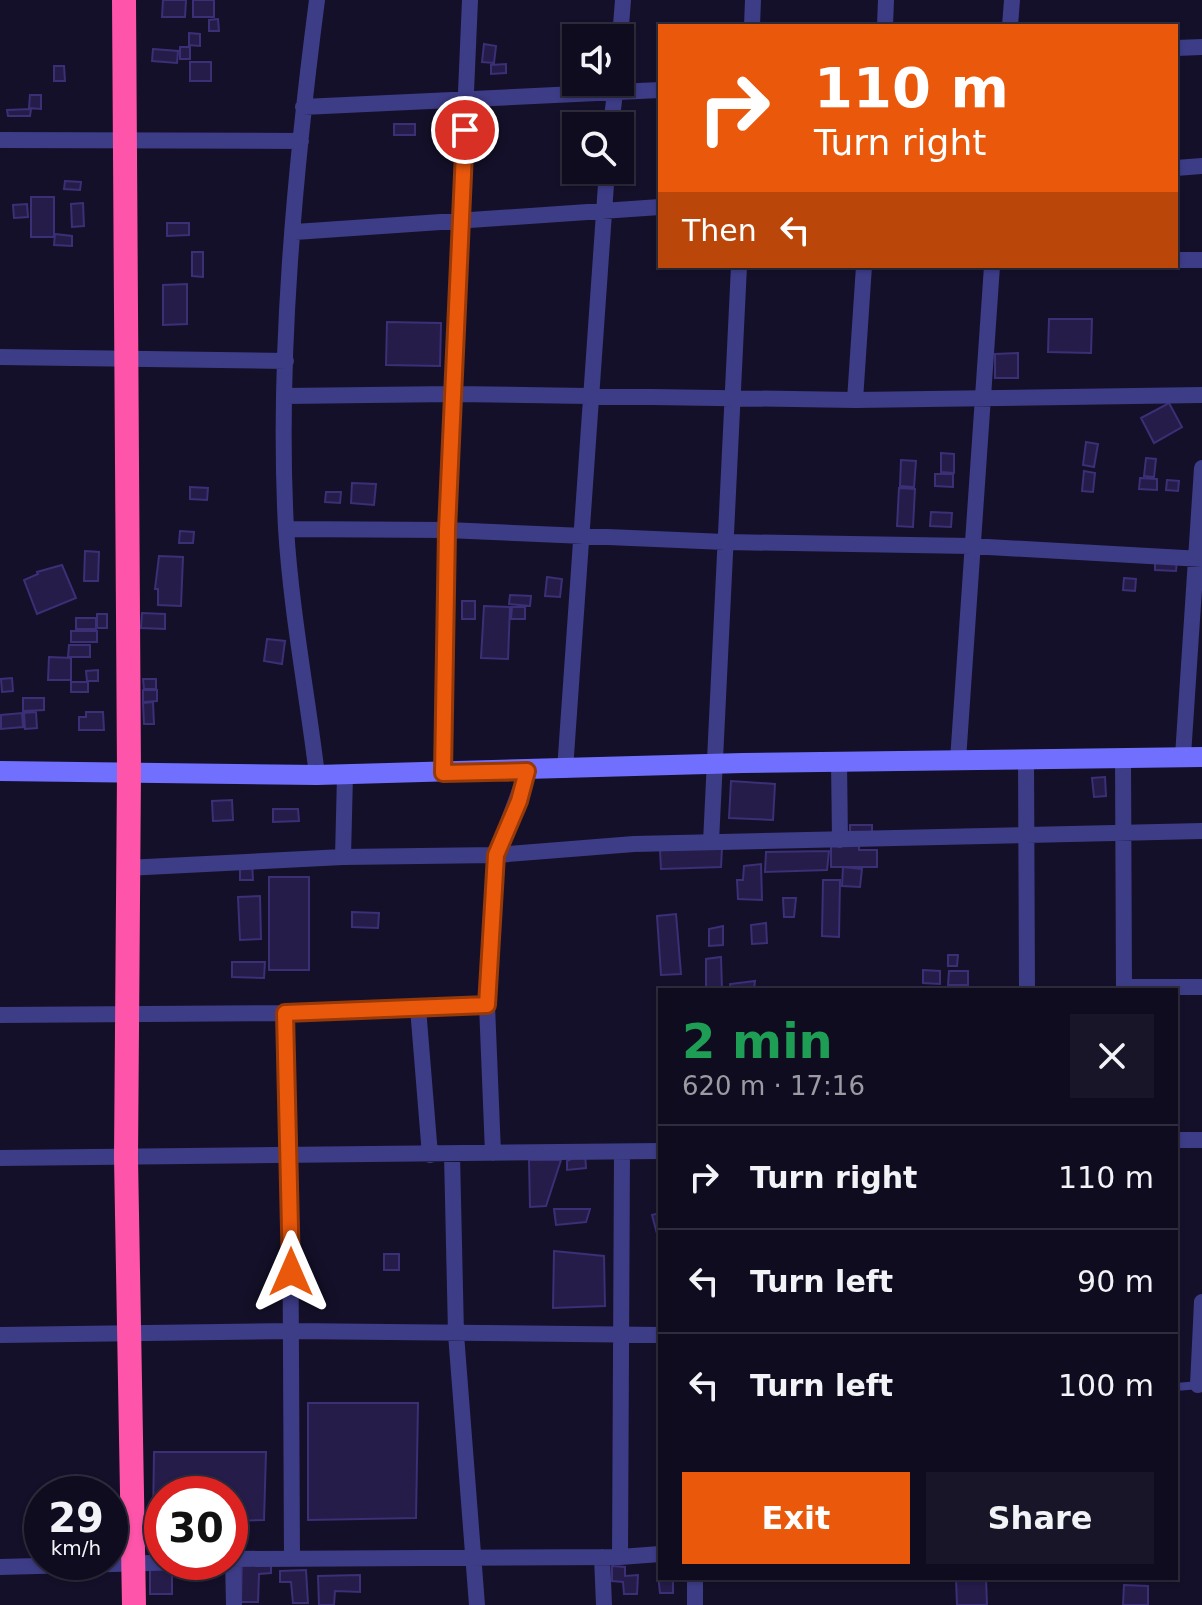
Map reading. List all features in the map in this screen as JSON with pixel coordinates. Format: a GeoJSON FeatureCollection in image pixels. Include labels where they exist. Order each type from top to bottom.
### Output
{"type":"FeatureCollection","features":[{"type":"Feature","properties":{"kind":"highway"},"geometry":{"type":"LineString","coordinates":[[124,0],[129,772],[126,1158],[134,1605]]}},
{"type":"Feature","properties":{"kind":"street"},"geometry":{"type":"LineString","coordinates":[[317,0],[303,107],[284,396],[286,529],[317,775]]}},
{"type":"Feature","properties":{"kind":"street"},"geometry":{"type":"LineString","coordinates":[[443,773],[447,530],[470,0]]}},
{"type":"Feature","properties":{"kind":"street"},"geometry":{"type":"LineString","coordinates":[[621,24],[623,0]]}},
{"type":"Feature","properties":{"kind":"street"},"geometry":{"type":"LineString","coordinates":[[752,24],[753,0]]}},
{"type":"Feature","properties":{"kind":"street"},"geometry":{"type":"LineString","coordinates":[[885,24],[886,0]]}},
{"type":"Feature","properties":{"kind":"street"},"geometry":{"type":"LineString","coordinates":[[1010,24],[1012,0]]}},
{"type":"Feature","properties":{"kind":"street"},"geometry":{"type":"LineString","coordinates":[[1178,48],[1202,47]]}},
{"type":"Feature","properties":{"kind":"street"},"geometry":{"type":"LineString","coordinates":[[634,88],[658,90]]}},
{"type":"Feature","properties":{"kind":"street"},"geometry":{"type":"LineString","coordinates":[[303,107],[467,101],[562,92]]}},
{"type":"Feature","properties":{"kind":"street"},"geometry":{"type":"LineString","coordinates":[[0,140],[301,141]]}},
{"type":"Feature","properties":{"kind":"street"},"geometry":{"type":"LineString","coordinates":[[1178,168],[1202,166]]}},
{"type":"Feature","properties":{"kind":"street"},"geometry":{"type":"LineString","coordinates":[[565,770],[589,397],[607,184]]}},
{"type":"Feature","properties":{"kind":"street"},"geometry":{"type":"LineString","coordinates":[[295,232],[658,207]]}},
{"type":"Feature","properties":{"kind":"street"},"geometry":{"type":"LineString","coordinates":[[1178,260],[1202,260]]}},
{"type":"Feature","properties":{"kind":"street"},"geometry":{"type":"LineString","coordinates":[[711,842],[739,268]]}},
{"type":"Feature","properties":{"kind":"street"},"geometry":{"type":"LineString","coordinates":[[855,400],[864,268]]}},
{"type":"Feature","properties":{"kind":"street"},"geometry":{"type":"LineString","coordinates":[[958,760],[992,268]]}},
{"type":"Feature","properties":{"kind":"street"},"geometry":{"type":"LineString","coordinates":[[0,357],[286,361]]}},
{"type":"Feature","properties":{"kind":"street"},"geometry":{"type":"LineString","coordinates":[[284,396],[454,394],[855,400],[1202,395]]}},
{"type":"Feature","properties":{"kind":"street"},"geometry":{"type":"LineString","coordinates":[[0,771],[345,775],[1026,758],[1193,757],[1202,468]]}},
{"type":"Feature","properties":{"kind":"street"},"geometry":{"type":"LineString","coordinates":[[286,529],[447,530],[725,542],[971,546],[1199,559]]}},
{"type":"Feature","properties":{"kind":"street"},"geometry":{"type":"LineString","coordinates":[[1123,757],[1124,988],[1202,987]]}},
{"type":"Feature","properties":{"kind":"street"},"geometry":{"type":"LineString","coordinates":[[1026,758],[1027,988]]}},
{"type":"Feature","properties":{"kind":"street"},"geometry":{"type":"LineString","coordinates":[[839,762],[840,840]]}},
{"type":"Feature","properties":{"kind":"street"},"geometry":{"type":"LineString","coordinates":[[493,1153],[487,1005],[496,855],[519,801],[527,771]]}},
{"type":"Feature","properties":{"kind":"street"},"geometry":{"type":"LineString","coordinates":[[343,857],[345,775]]}},
{"type":"Feature","properties":{"kind":"street"},"geometry":{"type":"LineString","coordinates":[[126,868],[343,857],[496,855],[540,849],[711,842],[1028,838],[1202,831]]}},
{"type":"Feature","properties":{"kind":"street"},"geometry":{"type":"LineString","coordinates":[[0,1015],[285,1013],[487,1005]]}},
{"type":"Feature","properties":{"kind":"street"},"geometry":{"type":"LineString","coordinates":[[418,1008],[430,1155]]}},
{"type":"Feature","properties":{"kind":"street"},"geometry":{"type":"LineString","coordinates":[[285,1013],[290,1156],[292,1559]]}},
{"type":"Feature","properties":{"kind":"street"},"geometry":{"type":"LineString","coordinates":[[1178,1140],[1202,1140]]}},
{"type":"Feature","properties":{"kind":"street"},"geometry":{"type":"LineString","coordinates":[[0,1158],[658,1151]]}},
{"type":"Feature","properties":{"kind":"street"},"geometry":{"type":"LineString","coordinates":[[620,1557],[622,1153]]}},
{"type":"Feature","properties":{"kind":"street"},"geometry":{"type":"LineString","coordinates":[[452,1154],[456,1334],[477,1605]]}},
{"type":"Feature","properties":{"kind":"street"},"geometry":{"type":"LineString","coordinates":[[1200,1384],[1202,1302]]}},
{"type":"Feature","properties":{"kind":"street"},"geometry":{"type":"LineString","coordinates":[[0,1335],[291,1331],[658,1335]]}},
{"type":"Feature","properties":{"kind":"street"},"geometry":{"type":"LineString","coordinates":[[248,1559],[620,1557],[658,1554]]}},
{"type":"Feature","properties":{"kind":"street"},"geometry":{"type":"LineString","coordinates":[[602,1557],[604,1605]]}},
{"type":"Feature","properties":{"kind":"street"},"geometry":{"type":"LineString","coordinates":[[0,1567],[144,1565]]}},
{"type":"Feature","properties":{"kind":"street"},"geometry":{"type":"LineString","coordinates":[[232,1580],[234,1605]]}},
{"type":"Feature","properties":{"kind":"street"},"geometry":{"type":"LineString","coordinates":[[695,1580],[695,1605]]}},
{"type":"Feature","properties":{"kind":"lane"},"geometry":{"type":"LineString","coordinates":[[1178,1387],[1200,1384]]}},
{"type":"Feature","properties":{"kind":"building"},"geometry":{"type":"Polygon","coordinates":[[[163,0],[186,0],[185,17],[162,17],[163,0]]]}},
{"type":"Feature","properties":{"kind":"building"},"geometry":{"type":"Polygon","coordinates":[[[193,0],[214,0],[214,17],[193,17],[193,0]]]}},
{"type":"Feature","properties":{"kind":"building"},"geometry":{"type":"Polygon","coordinates":[[[218,19],[219,31],[209,31],[209,20],[218,19]]]}},
{"type":"Feature","properties":{"kind":"building"},"geometry":{"type":"Polygon","coordinates":[[[189,33],[200,34],[200,46],[189,45],[189,33]]]}},
{"type":"Feature","properties":{"kind":"building"},"geometry":{"type":"Polygon","coordinates":[[[484,44],[496,46],[494,63],[482,62],[484,44]]]}},
{"type":"Feature","properties":{"kind":"building"},"geometry":{"type":"Polygon","coordinates":[[[180,47],[190,47],[190,59],[180,59],[180,47]]]}},
{"type":"Feature","properties":{"kind":"building"},"geometry":{"type":"Polygon","coordinates":[[[153,49],[178,51],[177,63],[152,61],[153,49]]]}},
{"type":"Feature","properties":{"kind":"building"},"geometry":{"type":"Polygon","coordinates":[[[190,62],[211,62],[211,81],[190,81],[190,62]]]}},
{"type":"Feature","properties":{"kind":"building"},"geometry":{"type":"Polygon","coordinates":[[[506,64],[506,73],[491,74],[491,65],[506,64]]]}},
{"type":"Feature","properties":{"kind":"building"},"geometry":{"type":"Polygon","coordinates":[[[54,66],[64,66],[65,81],[54,81],[54,66]]]}},
{"type":"Feature","properties":{"kind":"building"},"geometry":{"type":"Polygon","coordinates":[[[30,95],[41,95],[41,109],[29,108],[30,95]]]}},
{"type":"Feature","properties":{"kind":"building"},"geometry":{"type":"Polygon","coordinates":[[[31,109],[30,116],[8,116],[7,110],[31,109]]]}},
{"type":"Feature","properties":{"kind":"building"},"geometry":{"type":"Polygon","coordinates":[[[394,124],[415,124],[415,135],[394,135],[394,124]]]}},
{"type":"Feature","properties":{"kind":"building"},"geometry":{"type":"Polygon","coordinates":[[[65,181],[81,182],[80,190],[64,189],[65,181]]]}},
{"type":"Feature","properties":{"kind":"building"},"geometry":{"type":"Polygon","coordinates":[[[31,197],[54,197],[54,237],[31,237],[31,197]]]}},
{"type":"Feature","properties":{"kind":"building"},"geometry":{"type":"Polygon","coordinates":[[[83,203],[84,226],[72,227],[71,204],[83,203]]]}},
{"type":"Feature","properties":{"kind":"building"},"geometry":{"type":"Polygon","coordinates":[[[27,204],[28,217],[14,218],[13,205],[27,204]]]}},
{"type":"Feature","properties":{"kind":"building"},"geometry":{"type":"Polygon","coordinates":[[[167,223],[189,223],[189,235],[167,236],[167,223]]]}},
{"type":"Feature","properties":{"kind":"building"},"geometry":{"type":"Polygon","coordinates":[[[55,234],[72,236],[72,246],[54,245],[55,234]]]}},
{"type":"Feature","properties":{"kind":"building"},"geometry":{"type":"Polygon","coordinates":[[[192,252],[203,252],[203,277],[192,276],[192,252]]]}},
{"type":"Feature","properties":{"kind":"building"},"geometry":{"type":"Polygon","coordinates":[[[187,284],[187,324],[163,325],[163,285],[187,284]]]}},
{"type":"Feature","properties":{"kind":"building"},"geometry":{"type":"Polygon","coordinates":[[[1049,319],[1092,319],[1091,353],[1048,352],[1049,319]]]}},
{"type":"Feature","properties":{"kind":"building"},"geometry":{"type":"Polygon","coordinates":[[[387,322],[441,323],[440,366],[386,365],[387,322]]]}},
{"type":"Feature","properties":{"kind":"building"},"geometry":{"type":"Polygon","coordinates":[[[1018,353],[1018,378],[995,378],[995,354],[1018,353]]]}},
{"type":"Feature","properties":{"kind":"building"},"geometry":{"type":"Polygon","coordinates":[[[1169,403],[1182,427],[1154,443],[1141,418],[1169,403]]]}},
{"type":"Feature","properties":{"kind":"building"},"geometry":{"type":"Polygon","coordinates":[[[1086,442],[1098,444],[1094,467],[1083,465],[1086,442]]]}},
{"type":"Feature","properties":{"kind":"building"},"geometry":{"type":"Polygon","coordinates":[[[941,453],[954,454],[954,473],[941,472],[941,453]]]}},
{"type":"Feature","properties":{"kind":"building"},"geometry":{"type":"Polygon","coordinates":[[[1146,458],[1156,459],[1154,477],[1144,476],[1146,458]]]}},
{"type":"Feature","properties":{"kind":"building"},"geometry":{"type":"Polygon","coordinates":[[[901,460],[916,461],[914,487],[900,486],[901,460]]]}},
{"type":"Feature","properties":{"kind":"building"},"geometry":{"type":"Polygon","coordinates":[[[1084,471],[1095,473],[1093,492],[1082,491],[1084,471]]]}},
{"type":"Feature","properties":{"kind":"building"},"geometry":{"type":"Polygon","coordinates":[[[935,474],[953,474],[953,487],[935,486],[935,474]]]}},
{"type":"Feature","properties":{"kind":"building"},"geometry":{"type":"Polygon","coordinates":[[[1140,478],[1157,479],[1157,490],[1139,489],[1140,478]]]}},
{"type":"Feature","properties":{"kind":"building"},"geometry":{"type":"Polygon","coordinates":[[[1167,480],[1179,481],[1178,491],[1166,490],[1167,480]]]}},
{"type":"Feature","properties":{"kind":"building"},"geometry":{"type":"Polygon","coordinates":[[[352,483],[376,484],[374,505],[351,503],[352,483]]]}},
{"type":"Feature","properties":{"kind":"building"},"geometry":{"type":"Polygon","coordinates":[[[190,487],[208,488],[207,500],[190,499],[190,487]]]}},
{"type":"Feature","properties":{"kind":"building"},"geometry":{"type":"Polygon","coordinates":[[[899,488],[915,489],[913,527],[897,526],[899,488]]]}},
{"type":"Feature","properties":{"kind":"building"},"geometry":{"type":"Polygon","coordinates":[[[326,492],[341,492],[340,503],[325,502],[326,492]]]}},
{"type":"Feature","properties":{"kind":"building"},"geometry":{"type":"Polygon","coordinates":[[[931,512],[952,513],[951,527],[930,526],[931,512]]]}},
{"type":"Feature","properties":{"kind":"building"},"geometry":{"type":"Polygon","coordinates":[[[180,531],[194,532],[193,543],[179,543],[180,531]]]}},
{"type":"Feature","properties":{"kind":"building"},"geometry":{"type":"Polygon","coordinates":[[[85,551],[99,552],[98,581],[84,581],[85,551]]]}},
{"type":"Feature","properties":{"kind":"building"},"geometry":{"type":"Polygon","coordinates":[[[159,556],[183,557],[181,606],[158,605],[158,589],[155,589],[159,556]]]}},
{"type":"Feature","properties":{"kind":"building"},"geometry":{"type":"Polygon","coordinates":[[[1155,558],[1177,560],[1176,571],[1155,570],[1155,558]]]}},
{"type":"Feature","properties":{"kind":"building"},"geometry":{"type":"Polygon","coordinates":[[[62,565],[76,598],[37,614],[24,580],[37,572],[62,565]]]}},
{"type":"Feature","properties":{"kind":"building"},"geometry":{"type":"Polygon","coordinates":[[[547,577],[562,579],[560,597],[545,596],[547,577]]]}},
{"type":"Feature","properties":{"kind":"building"},"geometry":{"type":"Polygon","coordinates":[[[1124,578],[1136,579],[1135,591],[1123,590],[1124,578]]]}},
{"type":"Feature","properties":{"kind":"building"},"geometry":{"type":"Polygon","coordinates":[[[510,595],[531,596],[530,606],[509,604],[510,595]]]}},
{"type":"Feature","properties":{"kind":"building"},"geometry":{"type":"Polygon","coordinates":[[[462,601],[475,601],[475,619],[462,619],[462,601]]]}},
{"type":"Feature","properties":{"kind":"building"},"geometry":{"type":"Polygon","coordinates":[[[484,606],[510,607],[508,659],[481,658],[484,606]]]}},
{"type":"Feature","properties":{"kind":"building"},"geometry":{"type":"Polygon","coordinates":[[[512,607],[525,607],[525,619],[511,619],[512,607]]]}},
{"type":"Feature","properties":{"kind":"building"},"geometry":{"type":"Polygon","coordinates":[[[142,613],[165,614],[165,629],[141,628],[142,613]]]}},
{"type":"Feature","properties":{"kind":"building"},"geometry":{"type":"Polygon","coordinates":[[[97,614],[107,614],[107,628],[97,628],[97,614]]]}},
{"type":"Feature","properties":{"kind":"building"},"geometry":{"type":"Polygon","coordinates":[[[76,618],[96,618],[96,629],[76,629],[76,618]]]}},
{"type":"Feature","properties":{"kind":"building"},"geometry":{"type":"Polygon","coordinates":[[[71,631],[97,631],[97,642],[71,642],[71,631]]]}},
{"type":"Feature","properties":{"kind":"building"},"geometry":{"type":"Polygon","coordinates":[[[267,639],[285,641],[282,664],[264,661],[267,639]]]}},
{"type":"Feature","properties":{"kind":"building"},"geometry":{"type":"Polygon","coordinates":[[[69,645],[90,645],[90,657],[68,657],[69,645]]]}},
{"type":"Feature","properties":{"kind":"building"},"geometry":{"type":"Polygon","coordinates":[[[49,657],[71,658],[71,680],[48,680],[49,657]]]}},
{"type":"Feature","properties":{"kind":"building"},"geometry":{"type":"Polygon","coordinates":[[[98,670],[98,681],[87,681],[86,671],[98,670]]]}},
{"type":"Feature","properties":{"kind":"building"},"geometry":{"type":"Polygon","coordinates":[[[12,678],[13,691],[2,692],[1,679],[12,678]]]}},
{"type":"Feature","properties":{"kind":"building"},"geometry":{"type":"Polygon","coordinates":[[[143,679],[156,679],[156,689],[144,689],[143,679]]]}},
{"type":"Feature","properties":{"kind":"building"},"geometry":{"type":"Polygon","coordinates":[[[71,682],[88,682],[88,692],[71,692],[71,682]]]}},
{"type":"Feature","properties":{"kind":"building"},"geometry":{"type":"Polygon","coordinates":[[[143,690],[157,690],[157,701],[143,702],[143,690]]]}},
{"type":"Feature","properties":{"kind":"building"},"geometry":{"type":"Polygon","coordinates":[[[23,698],[44,698],[44,710],[23,711],[23,698]]]}},
{"type":"Feature","properties":{"kind":"building"},"geometry":{"type":"Polygon","coordinates":[[[153,702],[154,724],[144,724],[143,703],[153,702]]]}},
{"type":"Feature","properties":{"kind":"building"},"geometry":{"type":"Polygon","coordinates":[[[36,712],[37,728],[25,729],[24,713],[36,712]]]}},
{"type":"Feature","properties":{"kind":"building"},"geometry":{"type":"Polygon","coordinates":[[[86,712],[103,712],[104,730],[79,730],[79,717],[86,717],[86,712]]]}},
{"type":"Feature","properties":{"kind":"building"},"geometry":{"type":"Polygon","coordinates":[[[22,713],[23,727],[1,729],[1,715],[22,713]]]}},
{"type":"Feature","properties":{"kind":"building"},"geometry":{"type":"Polygon","coordinates":[[[1105,777],[1106,796],[1094,797],[1092,778],[1105,777]]]}},
{"type":"Feature","properties":{"kind":"building"},"geometry":{"type":"Polygon","coordinates":[[[731,781],[775,784],[773,820],[729,818],[731,781]]]}},
{"type":"Feature","properties":{"kind":"building"},"geometry":{"type":"Polygon","coordinates":[[[232,800],[233,820],[213,821],[212,801],[232,800]]]}},
{"type":"Feature","properties":{"kind":"building"},"geometry":{"type":"Polygon","coordinates":[[[273,809],[298,809],[299,821],[273,822],[273,809]]]}},
{"type":"Feature","properties":{"kind":"building"},"geometry":{"type":"Polygon","coordinates":[[[850,825],[872,825],[872,837],[850,838],[850,825]]]}},
{"type":"Feature","properties":{"kind":"building"},"geometry":{"type":"Polygon","coordinates":[[[831,844],[859,844],[859,850],[877,850],[877,867],[831,867],[831,844]]]}},
{"type":"Feature","properties":{"kind":"building"},"geometry":{"type":"Polygon","coordinates":[[[722,848],[721,867],[661,869],[660,850],[722,848]]]}},
{"type":"Feature","properties":{"kind":"building"},"geometry":{"type":"Polygon","coordinates":[[[829,851],[827,870],[765,872],[766,852],[829,851]]]}},
{"type":"Feature","properties":{"kind":"building"},"geometry":{"type":"Polygon","coordinates":[[[252,863],[253,880],[240,880],[240,864],[252,863]]]}},
{"type":"Feature","properties":{"kind":"building"},"geometry":{"type":"Polygon","coordinates":[[[761,864],[762,900],[738,899],[737,880],[743,880],[744,866],[761,864]]]}},
{"type":"Feature","properties":{"kind":"building"},"geometry":{"type":"Polygon","coordinates":[[[843,867],[862,869],[860,887],[842,886],[843,867]]]}},
{"type":"Feature","properties":{"kind":"building"},"geometry":{"type":"Polygon","coordinates":[[[269,877],[309,877],[309,970],[269,970],[269,877]]]}},
{"type":"Feature","properties":{"kind":"building"},"geometry":{"type":"Polygon","coordinates":[[[823,880],[840,880],[839,937],[822,936],[823,880]]]}},
{"type":"Feature","properties":{"kind":"building"},"geometry":{"type":"Polygon","coordinates":[[[260,896],[261,939],[240,940],[238,897],[260,896]]]}},
{"type":"Feature","properties":{"kind":"building"},"geometry":{"type":"Polygon","coordinates":[[[783,898],[796,898],[794,917],[784,917],[783,898]]]}},
{"type":"Feature","properties":{"kind":"building"},"geometry":{"type":"Polygon","coordinates":[[[352,912],[379,913],[378,928],[352,927],[352,912]]]}},
{"type":"Feature","properties":{"kind":"building"},"geometry":{"type":"Polygon","coordinates":[[[676,914],[681,974],[661,975],[657,916],[676,914]]]}},
{"type":"Feature","properties":{"kind":"building"},"geometry":{"type":"Polygon","coordinates":[[[766,923],[767,943],[752,944],[751,925],[766,923]]]}},
{"type":"Feature","properties":{"kind":"building"},"geometry":{"type":"Polygon","coordinates":[[[723,926],[723,945],[709,946],[709,929],[723,926]]]}},
{"type":"Feature","properties":{"kind":"building"},"geometry":{"type":"Polygon","coordinates":[[[948,955],[958,955],[957,966],[948,966],[948,955]]]}},
{"type":"Feature","properties":{"kind":"building"},"geometry":{"type":"Polygon","coordinates":[[[721,957],[722,988],[706,988],[706,959],[721,957]]]}},
{"type":"Feature","properties":{"kind":"building"},"geometry":{"type":"Polygon","coordinates":[[[232,962],[265,962],[264,978],[232,977],[232,962]]]}},
{"type":"Feature","properties":{"kind":"building"},"geometry":{"type":"Polygon","coordinates":[[[923,970],[940,971],[940,984],[923,983],[923,970]]]}},
{"type":"Feature","properties":{"kind":"building"},"geometry":{"type":"Polygon","coordinates":[[[949,971],[968,971],[968,985],[948,985],[949,971]]]}},
{"type":"Feature","properties":{"kind":"building"},"geometry":{"type":"Polygon","coordinates":[[[755,981],[754,988],[731,988],[730,984],[755,981]]]}},
{"type":"Feature","properties":{"kind":"building"},"geometry":{"type":"Polygon","coordinates":[[[585,1153],[586,1168],[567,1170],[567,1161],[585,1153]]]}},
{"type":"Feature","properties":{"kind":"building"},"geometry":{"type":"Polygon","coordinates":[[[529,1160],[561,1160],[546,1206],[530,1207],[529,1160]]]}},
{"type":"Feature","properties":{"kind":"building"},"geometry":{"type":"Polygon","coordinates":[[[554,1209],[590,1209],[586,1222],[556,1225],[554,1209]]]}},
{"type":"Feature","properties":{"kind":"building"},"geometry":{"type":"Polygon","coordinates":[[[658,1214],[658,1237],[652,1215],[658,1214]]]}},
{"type":"Feature","properties":{"kind":"building"},"geometry":{"type":"Polygon","coordinates":[[[554,1251],[604,1256],[605,1306],[553,1308],[554,1251]]]}},
{"type":"Feature","properties":{"kind":"building"},"geometry":{"type":"Polygon","coordinates":[[[384,1254],[399,1254],[399,1270],[384,1270],[384,1254]]]}},
{"type":"Feature","properties":{"kind":"building"},"geometry":{"type":"Polygon","coordinates":[[[308,1403],[418,1403],[416,1518],[308,1520],[308,1403]]]}},
{"type":"Feature","properties":{"kind":"building"},"geometry":{"type":"Polygon","coordinates":[[[154,1452],[266,1452],[264,1520],[248,1520],[248,1476],[154,1476],[154,1452]]]}},
{"type":"Feature","properties":{"kind":"building"},"geometry":{"type":"Polygon","coordinates":[[[248,1559],[271,1559],[271,1573],[259,1574],[258,1602],[241,1602],[242,1580],[248,1580],[248,1559]]]}},
{"type":"Feature","properties":{"kind":"building"},"geometry":{"type":"Polygon","coordinates":[[[612,1566],[625,1567],[625,1576],[638,1575],[637,1594],[624,1594],[623,1582],[612,1581],[612,1566]]]}},
{"type":"Feature","properties":{"kind":"building"},"geometry":{"type":"Polygon","coordinates":[[[306,1570],[308,1603],[293,1603],[291,1582],[280,1582],[280,1571],[306,1570]]]}},
{"type":"Feature","properties":{"kind":"building"},"geometry":{"type":"Polygon","coordinates":[[[360,1575],[360,1592],[335,1591],[334,1605],[319,1605],[318,1576],[360,1575]]]}},
{"type":"Feature","properties":{"kind":"building"},"geometry":{"type":"Polygon","coordinates":[[[150,1580],[172,1580],[172,1594],[150,1594],[150,1580]]]}},
{"type":"Feature","properties":{"kind":"building"},"geometry":{"type":"Polygon","coordinates":[[[659,1580],[673,1580],[673,1593],[660,1593],[659,1580]]]}},
{"type":"Feature","properties":{"kind":"building"},"geometry":{"type":"Polygon","coordinates":[[[956,1580],[986,1580],[987,1605],[957,1605],[956,1580]]]}},
{"type":"Feature","properties":{"kind":"building"},"geometry":{"type":"Polygon","coordinates":[[[1124,1585],[1148,1586],[1148,1605],[1123,1605],[1124,1585]]]}},
{"type":"Feature","properties":{"kind":"route"},"geometry":{"type":"LineString","coordinates":[[291,1272],[285,1013],[487,1005],[496,855],[519,801],[527,771],[443,773],[447,530],[465,130]]}}]}
